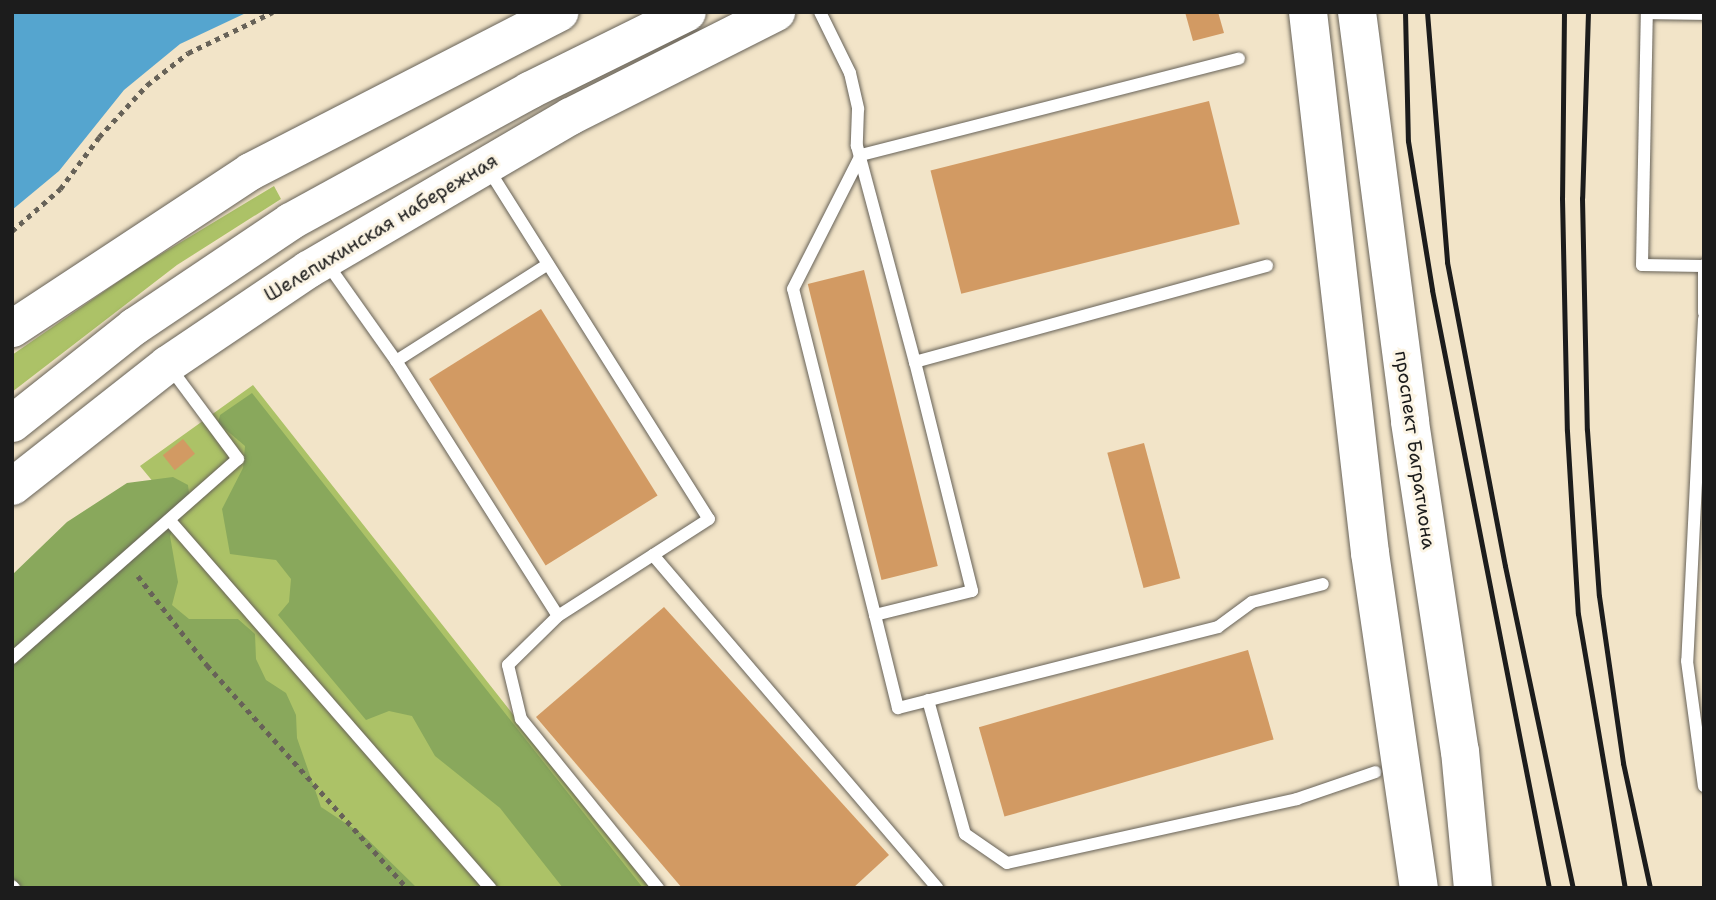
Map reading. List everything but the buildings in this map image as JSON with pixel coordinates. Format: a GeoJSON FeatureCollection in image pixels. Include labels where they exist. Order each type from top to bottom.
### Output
{"type":"FeatureCollection","features":[{"type":"Feature","properties":{"kind":"main road"},"geometry":{"type":"LineString","coordinates":[[12,328],[250,171],[560,12]]}},
{"type":"Feature","properties":{"kind":"main road"},"geometry":{"type":"LineString","coordinates":[[12,422],[134,326],[290,221],[529,90],[687,12]]}},
{"type":"Feature","properties":{"kind":"main road","name":"Шелепихинская набережная"},"geometry":{"type":"LineString","coordinates":[[12,486],[167,364],[324,259],[485,164],[776,12]]}},
{"type":"Feature","properties":{"kind":"main road"},"geometry":{"type":"LineString","coordinates":[[1308,12],[1368,539],[1419,888]]}},
{"type":"Feature","properties":{"kind":"main road","name":"проспект Багратиона"},"geometry":{"type":"LineString","coordinates":[[1357,12],[1410,422],[1460,751],[1473,888]]}},
{"type":"Feature","properties":{"kind":"lane"},"geometry":{"type":"LineString","coordinates":[[820,12],[850,73],[861,155],[972,591],[875,615]]}},
{"type":"Feature","properties":{"kind":"lane"},"geometry":{"type":"LineString","coordinates":[[1704,14],[1647,13],[1642,265],[1704,265],[1704,313]]}},
{"type":"Feature","properties":{"kind":"lane"},"geometry":{"type":"LineString","coordinates":[[1239,59],[861,155],[793,289],[898,708],[1218,627],[1252,603],[1324,584]]}},
{"type":"Feature","properties":{"kind":"lane"},"geometry":{"type":"LineString","coordinates":[[485,164],[709,519],[558,616],[508,665],[521,719],[658,888]]}},
{"type":"Feature","properties":{"kind":"lane"},"geometry":{"type":"LineString","coordinates":[[324,259],[396,361],[558,616]]}},
{"type":"Feature","properties":{"kind":"lane"},"geometry":{"type":"LineString","coordinates":[[396,361],[548,264]]}},
{"type":"Feature","properties":{"kind":"lane"},"geometry":{"type":"LineString","coordinates":[[915,362],[1267,266]]}},
{"type":"Feature","properties":{"kind":"lane"},"geometry":{"type":"LineString","coordinates":[[1704,319],[1688,661],[1704,786]]}},
{"type":"Feature","properties":{"kind":"lane"},"geometry":{"type":"LineString","coordinates":[[12,658],[171,522],[237,459],[167,364]]}},
{"type":"Feature","properties":{"kind":"lane"},"geometry":{"type":"LineString","coordinates":[[171,522],[491,888]]}},
{"type":"Feature","properties":{"kind":"lane"},"geometry":{"type":"LineString","coordinates":[[653,555],[937,888]]}},
{"type":"Feature","properties":{"kind":"lane"},"geometry":{"type":"LineString","coordinates":[[928,700],[965,834],[1007,863],[1297,799],[1376,772]]}},
{"type":"Feature","properties":{"kind":"path"},"geometry":{"type":"LineString","coordinates":[[12,231],[60,189],[99,137],[147,85],[188,53],[273,12]]}},
{"type":"Feature","properties":{"kind":"path"},"geometry":{"type":"LineString","coordinates":[[126,561],[207,665],[407,888]]}},
{"type":"Feature","properties":{"kind":"green space"},"geometry":{"type":"Polygon","coordinates":[[[274,186],[281,199],[177,265],[12,392],[12,355],[138,268],[274,186]]]}},
{"type":"Feature","properties":{"kind":"green space"},"geometry":{"type":"Polygon","coordinates":[[[253,385],[650,888],[12,888],[159,489],[140,466],[253,385]]]}},
{"type":"Feature","properties":{"kind":"green space"},"geometry":{"type":"Polygon","coordinates":[[[252,393],[643,888],[563,888],[500,808],[435,756],[412,716],[389,711],[366,720],[278,615],[289,602],[291,579],[276,560],[230,554],[222,509],[243,468],[245,446],[218,423],[220,415],[252,393]]]}},
{"type":"Feature","properties":{"kind":"green space"},"geometry":{"type":"Polygon","coordinates":[[[173,477],[188,485],[189,493],[170,536],[178,582],[172,605],[189,619],[238,619],[255,634],[256,659],[266,680],[286,693],[296,715],[297,738],[321,807],[362,834],[417,888],[12,888],[12,575],[67,522],[127,483],[173,477]]]}},
{"type":"Feature","properties":{"kind":"water"},"geometry":{"type":"Polygon","coordinates":[[[12,12],[248,12],[180,44],[124,90],[59,171],[12,210],[12,12]]]}},
{"type":"Feature","properties":{"kind":"railway"},"geometry":{"type":"LineString","coordinates":[[1405,12],[1408,141],[1432,290],[1549,888]]}},
{"type":"Feature","properties":{"kind":"railway"},"geometry":{"type":"LineString","coordinates":[[1427,12],[1447,262],[1505,566],[1573,888]]}},
{"type":"Feature","properties":{"kind":"railway"},"geometry":{"type":"LineString","coordinates":[[1564,12],[1562,198],[1567,431],[1578,614],[1625,888]]}},
{"type":"Feature","properties":{"kind":"railway"},"geometry":{"type":"LineString","coordinates":[[1588,12],[1582,198],[1587,430],[1599,596],[1623,763],[1650,888]]}}]}
